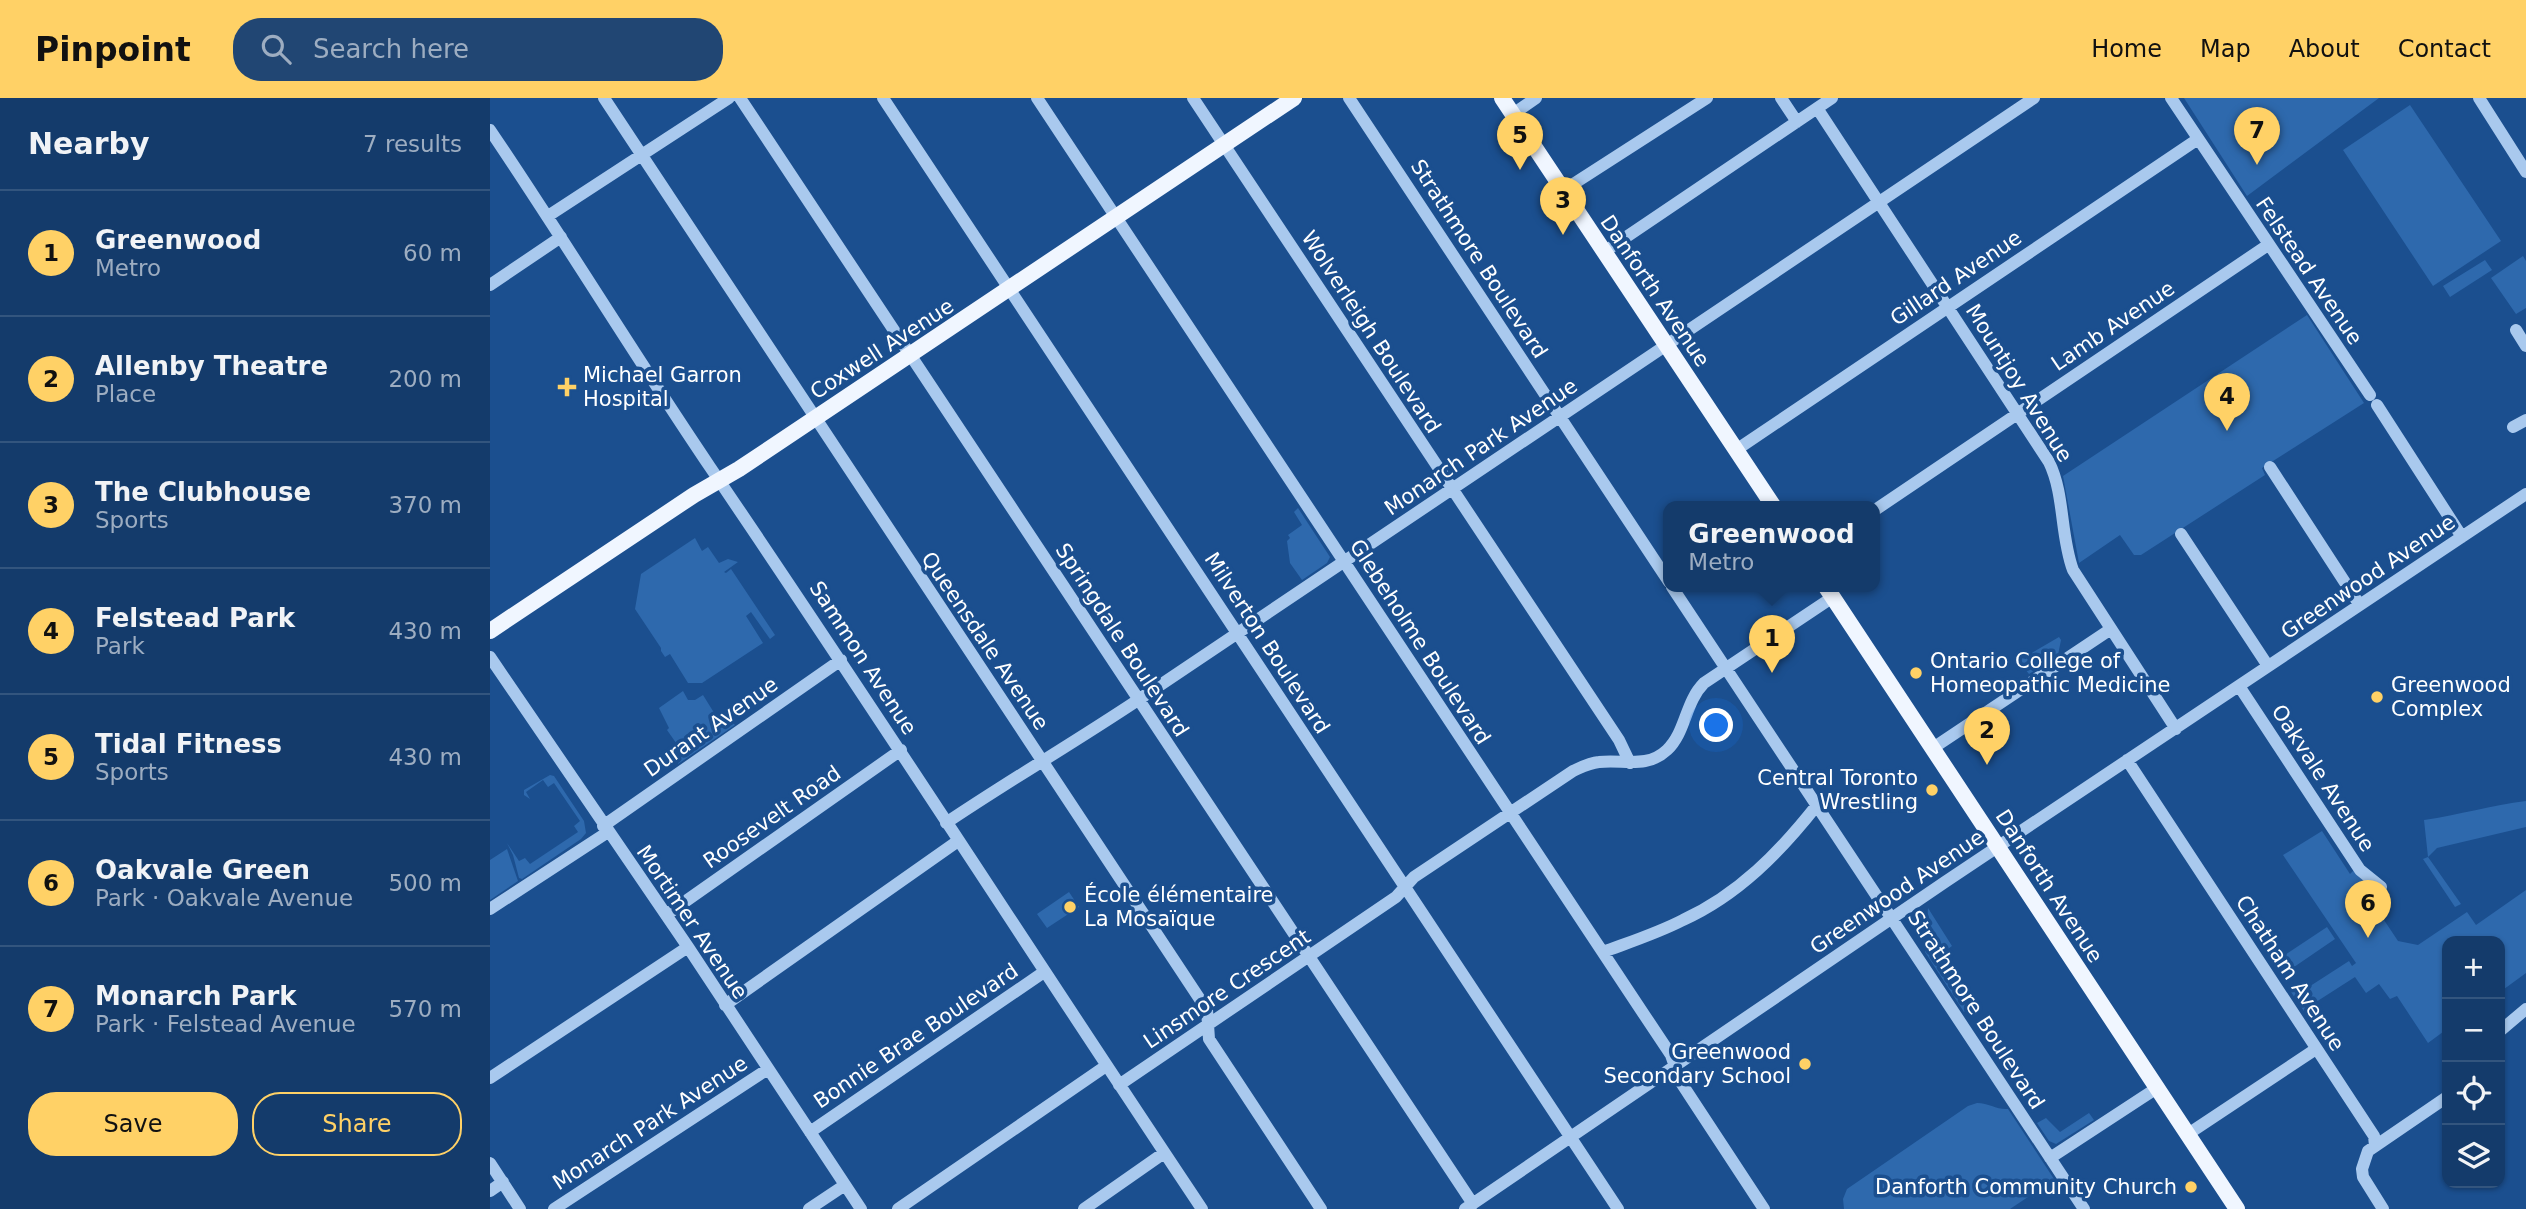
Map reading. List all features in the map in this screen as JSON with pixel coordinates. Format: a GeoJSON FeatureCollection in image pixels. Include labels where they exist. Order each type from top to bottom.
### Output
{"type":"FeatureCollection","features":[{"type":"Feature","properties":{"kind":"main road","name":"Coxwell Avenue"},"geometry":{"type":"LineString","coordinates":[[490,631],[694,495],[739,469],[911,356],[1294,98]]}},
{"type":"Feature","properties":{"kind":"main road","name":"Danforth Avenue"},"geometry":{"type":"LineString","coordinates":[[1502,98],[1769,501]]}},
{"type":"Feature","properties":{"kind":"main road","name":"Danforth Avenue"},"geometry":{"type":"LineString","coordinates":[[1830,592],[2237,1209]]}},
{"type":"Feature","properties":{"kind":"street","name":"Queensdale Avenue"},"geometry":{"type":"LineString","coordinates":[[604,98],[1207,1010],[1209,1039],[1321,1209]]}},
{"type":"Feature","properties":{"kind":"street"},"geometry":{"type":"LineString","coordinates":[[548,216],[729,98]]}},
{"type":"Feature","properties":{"kind":"street","name":"Springdale Boulevard"},"geometry":{"type":"LineString","coordinates":[[740,98],[1309,957],[1469,1207]]}},
{"type":"Feature","properties":{"kind":"street","name":"Milverton Boulevard"},"geometry":{"type":"LineString","coordinates":[[883,98],[1618,1209]]}},
{"type":"Feature","properties":{"kind":"street","name":"Glebeholme Boulevard"},"geometry":{"type":"LineString","coordinates":[[1037,98],[1603,952],[1676,1065],[1681,1081],[1764,1209]]}},
{"type":"Feature","properties":{"kind":"street","name":"Wolverleigh Boulevard"},"geometry":{"type":"LineString","coordinates":[[1193,98],[1619,740],[1630,763]]}},
{"type":"Feature","properties":{"kind":"street","name":"Strathmore Boulevard"},"geometry":{"type":"LineString","coordinates":[[1349,98],[1663,573]]}},
{"type":"Feature","properties":{"kind":"street"},"geometry":{"type":"LineString","coordinates":[[1513,114],[1536,98]]}},
{"type":"Feature","properties":{"kind":"street"},"geometry":{"type":"LineString","coordinates":[[1564,190],[1707,98]]}},
{"type":"Feature","properties":{"kind":"street"},"geometry":{"type":"LineString","coordinates":[[1781,98],[1797,122]]}},
{"type":"Feature","properties":{"kind":"street"},"geometry":{"type":"LineString","coordinates":[[1604,252],[1832,98]]}},
{"type":"Feature","properties":{"kind":"street","name":"Monarch Park Avenue"},"geometry":{"type":"LineString","coordinates":[[946,822],[1138,700],[2034,98]]}},
{"type":"Feature","properties":{"kind":"street","name":"Felstead Avenue"},"geometry":{"type":"LineString","coordinates":[[2171,98],[2374,400],[2462,537]]}},
{"type":"Feature","properties":{"kind":"street"},"geometry":{"type":"LineString","coordinates":[[2480,98],[2526,172]]}},
{"type":"Feature","properties":{"kind":"street","name":"Mountjoy Avenue"},"geometry":{"type":"LineString","coordinates":[[1816,108],[2049,462],[2054,474],[2073,570],[2175,729]]}},
{"type":"Feature","properties":{"kind":"street","name":"Sammon Avenue"},"geometry":{"type":"LineString","coordinates":[[490,130],[901,750],[1105,1066],[1202,1209]]}},
{"type":"Feature","properties":{"kind":"street","name":"Gillard Avenue"},"geometry":{"type":"LineString","coordinates":[[1735,450],[2198,139]]}},
{"type":"Feature","properties":{"kind":"street"},"geometry":{"type":"LineString","coordinates":[[490,285],[561,237]]}},
{"type":"Feature","properties":{"kind":"street","name":"Lamb Avenue"},"geometry":{"type":"LineString","coordinates":[[1880,506],[2269,245]]}},
{"type":"Feature","properties":{"kind":"street"},"geometry":{"type":"LineString","coordinates":[[2516,330],[2526,346]]}},
{"type":"Feature","properties":{"kind":"street"},"geometry":{"type":"LineString","coordinates":[[2513,427],[2526,420]]}},
{"type":"Feature","properties":{"kind":"street"},"geometry":{"type":"LineString","coordinates":[[2270,467],[2359,604]]}},
{"type":"Feature","properties":{"kind":"street","name":"Greenwood Avenue"},"geometry":{"type":"LineString","coordinates":[[1469,1207],[1998,847],[2526,494]]}},
{"type":"Feature","properties":{"kind":"street"},"geometry":{"type":"LineString","coordinates":[[2180,534],[2268,666]]}},
{"type":"Feature","properties":{"kind":"street","name":"Strathmore Boulevard"},"geometry":{"type":"LineString","coordinates":[[1675,592],[2084,1209]]}},
{"type":"Feature","properties":{"kind":"street","name":"Linsmore Crescent"},"geometry":{"type":"LineString","coordinates":[[1119,1085],[1396,897],[1414,877],[1549,787],[1587,764],[1601,761],[1630,763],[1650,760],[1668,749],[1681,729],[1698,690],[1830,592]]}},
{"type":"Feature","properties":{"kind":"street"},"geometry":{"type":"LineString","coordinates":[[1933,748],[2110,629]]}},
{"type":"Feature","properties":{"kind":"street","name":"Mortimer Avenue"},"geometry":{"type":"LineString","coordinates":[[490,657],[688,947],[861,1209]]}},
{"type":"Feature","properties":{"kind":"street","name":"Durant Avenue"},"geometry":{"type":"LineString","coordinates":[[490,909],[841,660]]}},
{"type":"Feature","properties":{"kind":"street","name":"Oakvale Avenue"},"geometry":{"type":"LineString","coordinates":[[2239,686],[2360,870],[2381,887]]}},
{"type":"Feature","properties":{"kind":"street","name":"Roosevelt Road"},"geometry":{"type":"LineString","coordinates":[[666,915],[901,750]]}},
{"type":"Feature","properties":{"kind":"street","name":"Chatham Avenue"},"geometry":{"type":"LineString","coordinates":[[2127,760],[2374,1136],[2375,1146]]}},
{"type":"Feature","properties":{"kind":"street"},"geometry":{"type":"LineString","coordinates":[[1603,952],[1683,921],[1721,899],[1755,873],[1817,805]]}},
{"type":"Feature","properties":{"kind":"street"},"geometry":{"type":"LineString","coordinates":[[725,1005],[958,841]]}},
{"type":"Feature","properties":{"kind":"street"},"geometry":{"type":"LineString","coordinates":[[490,1078],[688,947]]}},
{"type":"Feature","properties":{"kind":"street","name":"Bonnie Brae Boulevard"},"geometry":{"type":"LineString","coordinates":[[810,1132],[1044,972]]}},
{"type":"Feature","properties":{"kind":"street"},"geometry":{"type":"LineString","coordinates":[[2505,1027],[2526,1009]]}},
{"type":"Feature","properties":{"kind":"street"},"geometry":{"type":"LineString","coordinates":[[2188,1134],[2316,1049]]}},
{"type":"Feature","properties":{"kind":"street"},"geometry":{"type":"LineString","coordinates":[[898,1209],[1105,1066]]}},
{"type":"Feature","properties":{"kind":"street","name":"Monarch Park Avenue"},"geometry":{"type":"LineString","coordinates":[[554,1209],[768,1069]]}},
{"type":"Feature","properties":{"kind":"street"},"geometry":{"type":"LineString","coordinates":[[2050,1158],[2157,1088]]}},
{"type":"Feature","properties":{"kind":"street"},"geometry":{"type":"LineString","coordinates":[[2383,1209],[2363,1177],[2362,1169],[2368,1151],[2442,1100]]}},
{"type":"Feature","properties":{"kind":"street"},"geometry":{"type":"LineString","coordinates":[[1084,1209],[1164,1153]]}},
{"type":"Feature","properties":{"kind":"street"},"geometry":{"type":"LineString","coordinates":[[490,1163],[520,1209]]}},
{"type":"Feature","properties":{"kind":"street"},"geometry":{"type":"LineString","coordinates":[[490,1191],[503,1182]]}},
{"type":"Feature","properties":{"kind":"street"},"geometry":{"type":"LineString","coordinates":[[809,1209],[845,1185]]}},
{"type":"Feature","properties":{"kind":"shaded area"},"geometry":{"type":"Polygon","coordinates":[[[2184,98],[2379,98],[2247,196],[2184,98]]]}},
{"type":"Feature","properties":{"kind":"shaded area"},"geometry":{"type":"Polygon","coordinates":[[[2410,105],[2501,241],[2433,286],[2343,150],[2410,105]]]}},
{"type":"Feature","properties":{"kind":"shaded area"},"geometry":{"type":"Polygon","coordinates":[[[2523,256],[2526,261],[2526,308],[2516,314],[2491,278],[2523,256]]]}},
{"type":"Feature","properties":{"kind":"shaded area"},"geometry":{"type":"Polygon","coordinates":[[[2485,260],[2492,270],[2450,297],[2443,286],[2485,260]]]}},
{"type":"Feature","properties":{"kind":"shaded area"},"geometry":{"type":"Polygon","coordinates":[[[2307,315],[2364,403],[2262,468],[2265,475],[2141,555],[2134,555],[2120,535],[2079,563],[2063,476],[2307,315]]]}},
{"type":"Feature","properties":{"kind":"shaded area"},"geometry":{"type":"Polygon","coordinates":[[[1298,508],[1330,557],[1327,563],[1302,580],[1290,563],[1287,541],[1290,538],[1288,535],[1302,525],[1294,512],[1298,508]]]}},
{"type":"Feature","properties":{"kind":"shaded area"},"geometry":{"type":"Polygon","coordinates":[[[695,538],[702,551],[708,547],[719,563],[728,559],[738,562],[724,572],[731,569],[775,635],[770,639],[751,612],[746,616],[763,643],[702,683],[688,683],[670,654],[665,657],[635,609],[641,574],[695,538]]]}},
{"type":"Feature","properties":{"kind":"shaded area"},"geometry":{"type":"Polygon","coordinates":[[[2059,637],[2061,640],[2058,655],[2029,674],[2015,657],[2026,659],[2059,637]]]}},
{"type":"Feature","properties":{"kind":"shaded area"},"geometry":{"type":"Polygon","coordinates":[[[683,691],[688,700],[695,700],[703,695],[721,724],[735,725],[678,764],[681,750],[667,730],[669,728],[659,708],[683,691]]]}},
{"type":"Feature","properties":{"kind":"shaded area"},"geometry":{"type":"Polygon","coordinates":[[[550,775],[554,776],[584,821],[586,833],[522,879],[519,878],[507,843],[519,861],[525,858],[530,864],[578,832],[574,826],[580,821],[554,783],[548,787],[543,780],[526,792],[530,799],[524,795],[524,790],[550,775]]]}},
{"type":"Feature","properties":{"kind":"shaded area"},"geometry":{"type":"Polygon","coordinates":[[[2526,801],[2526,827],[2437,848],[2428,857],[2424,820],[2526,801]]]}},
{"type":"Feature","properties":{"kind":"shaded area"},"geometry":{"type":"Polygon","coordinates":[[[2322,831],[2350,874],[2354,870],[2382,899],[2374,905],[2398,941],[2418,945],[2467,912],[2476,925],[2526,890],[2526,973],[2505,988],[2505,936],[2442,936],[2442,1033],[2428,1043],[2397,996],[2390,999],[2379,984],[2366,993],[2355,977],[2316,1002],[2325,1015],[2312,1023],[2291,992],[2300,985],[2304,990],[2349,961],[2352,966],[2356,963],[2283,855],[2322,831]]]}},
{"type":"Feature","properties":{"kind":"shaded area"},"geometry":{"type":"Polygon","coordinates":[[[507,849],[518,881],[490,900],[490,860],[507,849]]]}},
{"type":"Feature","properties":{"kind":"shaded area"},"geometry":{"type":"Polygon","coordinates":[[[2428,857],[2461,904],[2455,907],[2423,859],[2428,857]]]}},
{"type":"Feature","properties":{"kind":"shaded area"},"geometry":{"type":"Polygon","coordinates":[[[1069,892],[1079,907],[1047,928],[1037,914],[1069,892]]]}},
{"type":"Feature","properties":{"kind":"shaded area"},"geometry":{"type":"Polygon","coordinates":[[[1928,908],[1952,946],[1938,956],[1971,1006],[1964,1012],[1925,952],[1928,908]]]}},
{"type":"Feature","properties":{"kind":"shaded area"},"geometry":{"type":"Polygon","coordinates":[[[2327,927],[2335,939],[2281,976],[2273,963],[2327,927]]]}},
{"type":"Feature","properties":{"kind":"shaded area"},"geometry":{"type":"Polygon","coordinates":[[[1977,1103],[2008,1109],[2054,1179],[2052,1185],[2033,1198],[2037,1191],[2010,1209],[1844,1209],[1843,1199],[1847,1189],[1968,1106],[1977,1103]]]}},
{"type":"Feature","properties":{"kind":"shaded area"},"geometry":{"type":"Polygon","coordinates":[[[2089,1113],[2094,1120],[2056,1144],[2049,1141],[2037,1123],[2046,1118],[2060,1132],[2089,1113]]]}},
{"type":"Feature","properties":{"kind":"place","name":"Monarch Park"},"geometry":{"type":"Point","coordinates":[2257,165]}},
{"type":"Feature","properties":{"kind":"place","name":"Tidal Fitness"},"geometry":{"type":"Point","coordinates":[1520,170]}},
{"type":"Feature","properties":{"kind":"place","name":"The Clubhouse"},"geometry":{"type":"Point","coordinates":[1563,235]}},
{"type":"Feature","properties":{"kind":"place","name":"Michael Garron Hospital"},"geometry":{"type":"Point","coordinates":[567,387]}},
{"type":"Feature","properties":{"kind":"place","name":"Felstead Park"},"geometry":{"type":"Point","coordinates":[2227,431]}},
{"type":"Feature","properties":{"kind":"place","name":"Greenwood"},"geometry":{"type":"Point","coordinates":[1772,673]}},
{"type":"Feature","properties":{"kind":"place","name":"Ontario College of Homeopathic Medicine"},"geometry":{"type":"Point","coordinates":[1916,673]}},
{"type":"Feature","properties":{"kind":"place","name":"Greenwood Complex"},"geometry":{"type":"Point","coordinates":[2377,697]}},
{"type":"Feature","properties":{"kind":"place","name":"Allenby Theatre"},"geometry":{"type":"Point","coordinates":[1987,765]}},
{"type":"Feature","properties":{"kind":"place","name":"Central Toronto Wrestling"},"geometry":{"type":"Point","coordinates":[1932,790]}},
{"type":"Feature","properties":{"kind":"place","name":"École élémentaire La Mosaïque"},"geometry":{"type":"Point","coordinates":[1070,907]}},
{"type":"Feature","properties":{"kind":"place","name":"Oakvale Green"},"geometry":{"type":"Point","coordinates":[2368,938]}},
{"type":"Feature","properties":{"kind":"place","name":"Greenwood Secondary School"},"geometry":{"type":"Point","coordinates":[1805,1064]}},
{"type":"Feature","properties":{"kind":"place","name":"Danforth Community Church"},"geometry":{"type":"Point","coordinates":[2191,1187]}}]}
